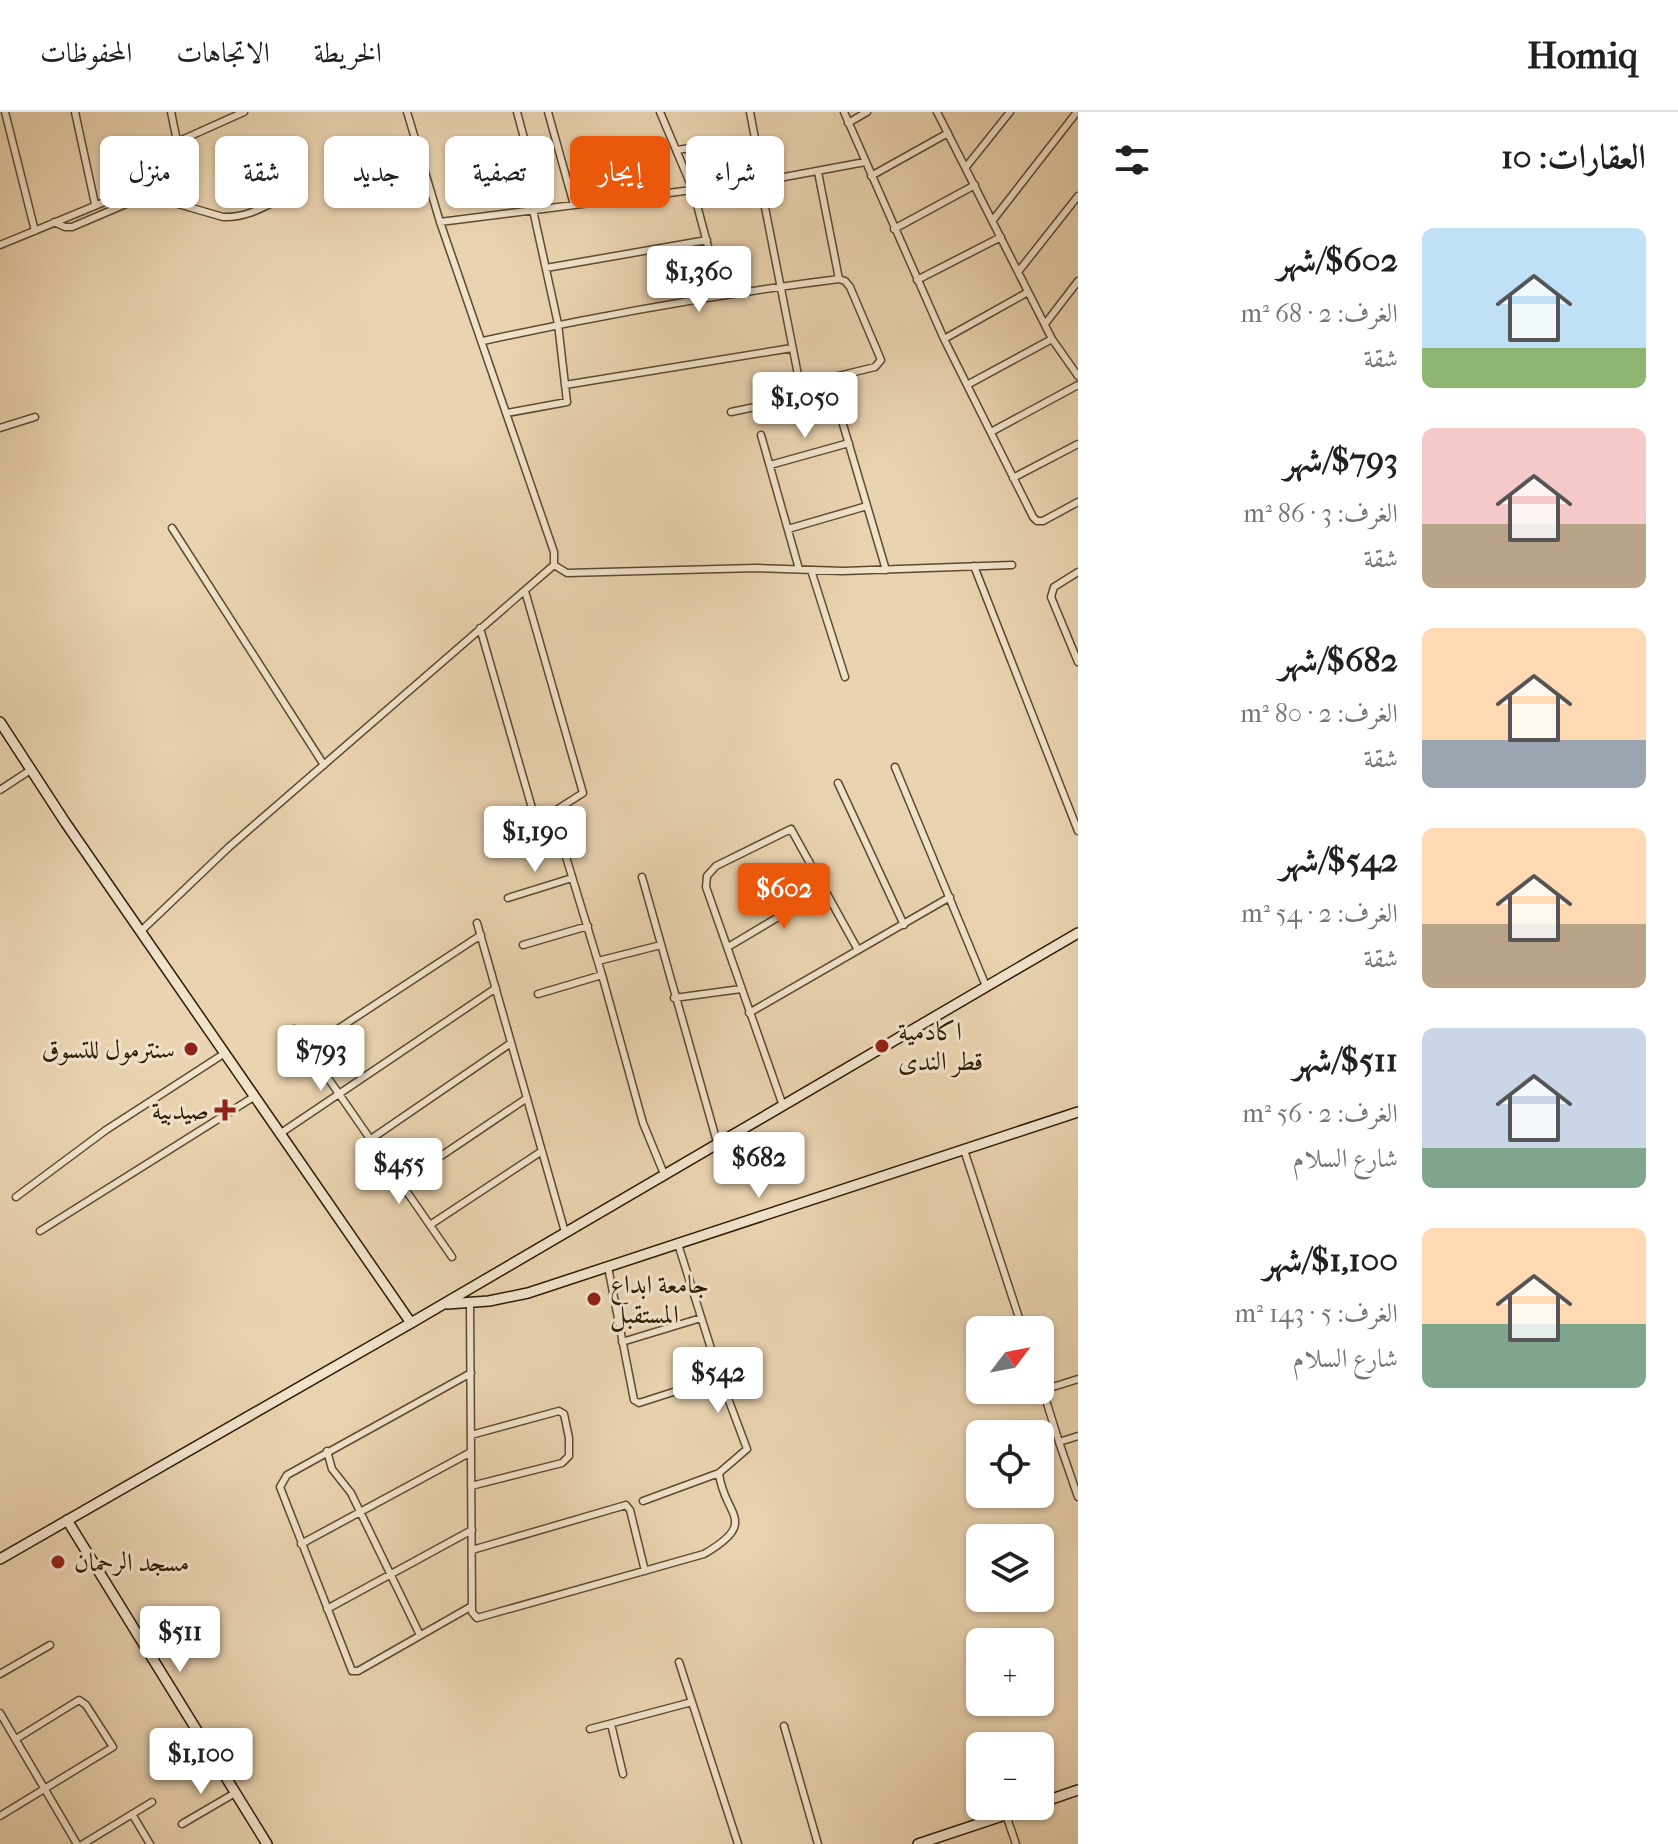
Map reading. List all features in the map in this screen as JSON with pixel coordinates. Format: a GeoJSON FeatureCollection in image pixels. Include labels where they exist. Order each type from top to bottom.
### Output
{"type":"FeatureCollection","features":[{"type":"Feature","properties":{"kind":"main road"},"geometry":{"type":"LineString","coordinates":[[0,722],[65,822],[411,1323]]}},
{"type":"Feature","properties":{"kind":"main road"},"geometry":{"type":"LineString","coordinates":[[0,1559],[1078,933]]}},
{"type":"Feature","properties":{"kind":"main road"},"geometry":{"type":"LineString","coordinates":[[443,1304],[515,1296],[1078,1112]]}},
{"type":"Feature","properties":{"kind":"main road"},"geometry":{"type":"LineString","coordinates":[[67,1520],[262,1842]]}},
{"type":"Feature","properties":{"kind":"main road"},"geometry":{"type":"LineString","coordinates":[[1054,1798],[1078,1790]]}},
{"type":"Feature","properties":{"kind":"main road"},"geometry":{"type":"LineString","coordinates":[[918,1844],[991,1820]]}},
{"type":"Feature","properties":{"kind":"street"},"geometry":{"type":"LineString","coordinates":[[5,112],[35,231]]}},
{"type":"Feature","properties":{"kind":"street"},"geometry":{"type":"LineString","coordinates":[[75,112],[95,204]]}},
{"type":"Feature","properties":{"kind":"street"},"geometry":{"type":"LineString","coordinates":[[171,112],[176,136]]}},
{"type":"Feature","properties":{"kind":"street"},"geometry":{"type":"LineString","coordinates":[[189,136],[231,114],[244,112]]}},
{"type":"Feature","properties":{"kind":"street"},"geometry":{"type":"LineString","coordinates":[[141,931],[229,847],[554,565],[554,552],[440,222],[407,112]]}},
{"type":"Feature","properties":{"kind":"street"},"geometry":{"type":"LineString","coordinates":[[517,112],[543,209]]}},
{"type":"Feature","properties":{"kind":"street"},"geometry":{"type":"LineString","coordinates":[[548,112],[570,191]]}},
{"type":"Feature","properties":{"kind":"street"},"geometry":{"type":"LineString","coordinates":[[660,112],[686,174]]}},
{"type":"Feature","properties":{"kind":"street"},"geometry":{"type":"LineString","coordinates":[[750,112],[754,136]]}},
{"type":"Feature","properties":{"kind":"street"},"geometry":{"type":"LineString","coordinates":[[844,112],[944,339],[1037,521],[1076,505]]}},
{"type":"Feature","properties":{"kind":"street"},"geometry":{"type":"LineString","coordinates":[[848,123],[867,112]]}},
{"type":"Feature","properties":{"kind":"street"},"geometry":{"type":"LineString","coordinates":[[938,112],[1052,339],[1077,371]]}},
{"type":"Feature","properties":{"kind":"street"},"geometry":{"type":"LineString","coordinates":[[966,167],[1010,112]]}},
{"type":"Feature","properties":{"kind":"street"},"geometry":{"type":"LineString","coordinates":[[993,220],[1077,112]]}},
{"type":"Feature","properties":{"kind":"street"},"geometry":{"type":"LineString","coordinates":[[0,133],[10,130]]}},
{"type":"Feature","properties":{"kind":"street"},"geometry":{"type":"LineString","coordinates":[[871,176],[948,133]]}},
{"type":"Feature","properties":{"kind":"street"},"geometry":{"type":"LineString","coordinates":[[676,150],[686,149]]}},
{"type":"Feature","properties":{"kind":"street"},"geometry":{"type":"LineString","coordinates":[[784,178],[865,162]]}},
{"type":"Feature","properties":{"kind":"street"},"geometry":{"type":"LineString","coordinates":[[818,172],[839,279]]}},
{"type":"Feature","properties":{"kind":"street"},"geometry":{"type":"LineString","coordinates":[[894,229],[975,185]]}},
{"type":"Feature","properties":{"kind":"street"},"geometry":{"type":"LineString","coordinates":[[54,222],[72,227],[147,195],[223,217],[245,216],[261,208]]}},
{"type":"Feature","properties":{"kind":"street"},"geometry":{"type":"LineString","coordinates":[[1018,272],[1078,196]]}},
{"type":"Feature","properties":{"kind":"street"},"geometry":{"type":"LineString","coordinates":[[0,245],[100,202]]}},
{"type":"Feature","properties":{"kind":"street"},"geometry":{"type":"LineString","coordinates":[[440,222],[570,206]]}},
{"type":"Feature","properties":{"kind":"street"},"geometry":{"type":"LineString","coordinates":[[698,208],[721,295]]}},
{"type":"Feature","properties":{"kind":"street"},"geometry":{"type":"LineString","coordinates":[[731,412],[793,399],[801,383],[765,208]]}},
{"type":"Feature","properties":{"kind":"street"},"geometry":{"type":"LineString","coordinates":[[507,413],[566,403],[558,324],[533,210]]}},
{"type":"Feature","properties":{"kind":"street"},"geometry":{"type":"LineString","coordinates":[[917,280],[1001,237]]}},
{"type":"Feature","properties":{"kind":"street"},"geometry":{"type":"LineString","coordinates":[[546,268],[707,240]]}},
{"type":"Feature","properties":{"kind":"street"},"geometry":{"type":"LineString","coordinates":[[483,341],[558,324],[721,295],[839,279],[845,281],[881,360],[875,367],[801,383]]}},
{"type":"Feature","properties":{"kind":"street"},"geometry":{"type":"LineString","coordinates":[[1045,324],[1078,281]]}},
{"type":"Feature","properties":{"kind":"street"},"geometry":{"type":"LineString","coordinates":[[944,339],[1028,292]]}},
{"type":"Feature","properties":{"kind":"street"},"geometry":{"type":"LineString","coordinates":[[967,385],[1052,339]]}},
{"type":"Feature","properties":{"kind":"street"},"geometry":{"type":"LineString","coordinates":[[565,385],[792,348]]}},
{"type":"Feature","properties":{"kind":"street"},"geometry":{"type":"LineString","coordinates":[[991,432],[1078,385]]}},
{"type":"Feature","properties":{"kind":"street"},"geometry":{"type":"LineString","coordinates":[[0,428],[35,417]]}},
{"type":"Feature","properties":{"kind":"street"},"geometry":{"type":"LineString","coordinates":[[842,421],[886,570]]}},
{"type":"Feature","properties":{"kind":"street"},"geometry":{"type":"LineString","coordinates":[[761,435],[799,569]]}},
{"type":"Feature","properties":{"kind":"street"},"geometry":{"type":"LineString","coordinates":[[770,465],[849,443]]}},
{"type":"Feature","properties":{"kind":"street"},"geometry":{"type":"LineString","coordinates":[[1013,478],[1078,444]]}},
{"type":"Feature","properties":{"kind":"street"},"geometry":{"type":"LineString","coordinates":[[788,529],[867,506]]}},
{"type":"Feature","properties":{"kind":"street"},"geometry":{"type":"LineString","coordinates":[[172,528],[324,765]]}},
{"type":"Feature","properties":{"kind":"street"},"geometry":{"type":"LineString","coordinates":[[554,565],[567,573],[722,568],[886,570],[1012,565]]}},
{"type":"Feature","properties":{"kind":"street"},"geometry":{"type":"LineString","coordinates":[[974,566],[1078,831]]}},
{"type":"Feature","properties":{"kind":"street"},"geometry":{"type":"LineString","coordinates":[[811,570],[845,677]]}},
{"type":"Feature","properties":{"kind":"street"},"geometry":{"type":"LineString","coordinates":[[1078,572],[1054,587],[1051,597],[1078,662]]}},
{"type":"Feature","properties":{"kind":"street"},"geometry":{"type":"LineString","coordinates":[[517,835],[581,795],[583,789],[525,591]]}},
{"type":"Feature","properties":{"kind":"street"},"geometry":{"type":"LineString","coordinates":[[480,628],[536,822]]}},
{"type":"Feature","properties":{"kind":"street"},"geometry":{"type":"LineString","coordinates":[[895,767],[986,986]]}},
{"type":"Feature","properties":{"kind":"street"},"geometry":{"type":"LineString","coordinates":[[0,790],[32,769]]}},
{"type":"Feature","properties":{"kind":"street"},"geometry":{"type":"LineString","coordinates":[[838,783],[904,925]]}},
{"type":"Feature","properties":{"kind":"street"},"geometry":{"type":"LineString","coordinates":[[782,1103],[706,887],[707,876],[716,866],[791,829],[858,950]]}},
{"type":"Feature","properties":{"kind":"street"},"geometry":{"type":"LineString","coordinates":[[566,857],[643,1123],[664,1174]]}},
{"type":"Feature","properties":{"kind":"street"},"geometry":{"type":"LineString","coordinates":[[642,877],[717,1142]]}},
{"type":"Feature","properties":{"kind":"street"},"geometry":{"type":"LineString","coordinates":[[508,898],[572,878]]}},
{"type":"Feature","properties":{"kind":"street"},"geometry":{"type":"LineString","coordinates":[[728,947],[825,889]]}},
{"type":"Feature","properties":{"kind":"street"},"geometry":{"type":"LineString","coordinates":[[749,1013],[950,897]]}},
{"type":"Feature","properties":{"kind":"street"},"geometry":{"type":"LineString","coordinates":[[477,923],[565,1232]]}},
{"type":"Feature","properties":{"kind":"street"},"geometry":{"type":"LineString","coordinates":[[523,945],[588,926]]}},
{"type":"Feature","properties":{"kind":"street"},"geometry":{"type":"LineString","coordinates":[[309,1048],[481,935]]}},
{"type":"Feature","properties":{"kind":"street"},"geometry":{"type":"LineString","coordinates":[[598,961],[661,945]]}},
{"type":"Feature","properties":{"kind":"street"},"geometry":{"type":"LineString","coordinates":[[538,994],[602,975]]}},
{"type":"Feature","properties":{"kind":"street"},"geometry":{"type":"LineString","coordinates":[[281,1133],[496,988]]}},
{"type":"Feature","properties":{"kind":"street"},"geometry":{"type":"LineString","coordinates":[[674,998],[741,989]]}},
{"type":"Feature","properties":{"kind":"street"},"geometry":{"type":"LineString","coordinates":[[294,1029],[452,1257]]}},
{"type":"Feature","properties":{"kind":"street"},"geometry":{"type":"LineString","coordinates":[[371,1139],[511,1043]]}},
{"type":"Feature","properties":{"kind":"street"},"geometry":{"type":"LineString","coordinates":[[16,1197],[106,1130],[225,1053]]}},
{"type":"Feature","properties":{"kind":"street"},"geometry":{"type":"LineString","coordinates":[[40,1231],[255,1096]]}},
{"type":"Feature","properties":{"kind":"street"},"geometry":{"type":"LineString","coordinates":[[401,1183],[527,1098]]}},
{"type":"Feature","properties":{"kind":"street"},"geometry":{"type":"LineString","coordinates":[[964,1150],[1018,1316]]}},
{"type":"Feature","properties":{"kind":"street"},"geometry":{"type":"LineString","coordinates":[[430,1225],[542,1151]]}},
{"type":"Feature","properties":{"kind":"street"},"geometry":{"type":"LineString","coordinates":[[643,1501],[719,1473],[747,1449],[720,1377],[678,1244]]}},
{"type":"Feature","properties":{"kind":"street"},"geometry":{"type":"LineString","coordinates":[[608,1267],[632,1396],[636,1403],[720,1377]]}},
{"type":"Feature","properties":{"kind":"street"},"geometry":{"type":"LineString","coordinates":[[470,1303],[474,1616],[481,1619],[704,1554],[726,1540],[734,1530],[735,1515],[719,1473]]}},
{"type":"Feature","properties":{"kind":"street"},"geometry":{"type":"LineString","coordinates":[[622,1342],[701,1318]]}},
{"type":"Feature","properties":{"kind":"street"},"geometry":{"type":"LineString","coordinates":[[471,1373],[287,1475],[281,1484],[281,1491],[350,1668],[354,1671],[472,1606]]}},
{"type":"Feature","properties":{"kind":"street"},"geometry":{"type":"LineString","coordinates":[[1054,1387],[1078,1379]]}},
{"type":"Feature","properties":{"kind":"street"},"geometry":{"type":"LineString","coordinates":[[1047,1404],[1078,1497]]}},
{"type":"Feature","properties":{"kind":"street"},"geometry":{"type":"LineString","coordinates":[[471,1435],[559,1411],[564,1414],[569,1438],[569,1456],[562,1463],[471,1486]]}},
{"type":"Feature","properties":{"kind":"street"},"geometry":{"type":"LineString","coordinates":[[1059,1442],[1078,1436]]}},
{"type":"Feature","properties":{"kind":"street"},"geometry":{"type":"LineString","coordinates":[[327,1451],[334,1474],[348,1488],[420,1635]]}},
{"type":"Feature","properties":{"kind":"street"},"geometry":{"type":"LineString","coordinates":[[301,1544],[471,1452]]}},
{"type":"Feature","properties":{"kind":"street"},"geometry":{"type":"LineString","coordinates":[[472,1550],[626,1505],[630,1510],[645,1571]]}},
{"type":"Feature","properties":{"kind":"street"},"geometry":{"type":"LineString","coordinates":[[327,1609],[472,1530]]}},
{"type":"Feature","properties":{"kind":"street"},"geometry":{"type":"LineString","coordinates":[[0,1674],[50,1645]]}},
{"type":"Feature","properties":{"kind":"street"},"geometry":{"type":"LineString","coordinates":[[679,1662],[738,1844]]}},
{"type":"Feature","properties":{"kind":"street"},"geometry":{"type":"LineString","coordinates":[[0,1816],[110,1751],[113,1744],[86,1705],[79,1700],[16,1739]]}},
{"type":"Feature","properties":{"kind":"street"},"geometry":{"type":"LineString","coordinates":[[590,1729],[692,1702]]}},
{"type":"Feature","properties":{"kind":"street"},"geometry":{"type":"LineString","coordinates":[[0,1713],[80,1844],[152,1802]]}},
{"type":"Feature","properties":{"kind":"street"},"geometry":{"type":"LineString","coordinates":[[611,1724],[623,1774]]}},
{"type":"Feature","properties":{"kind":"street"},"geometry":{"type":"LineString","coordinates":[[784,1726],[818,1844]]}},
{"type":"Feature","properties":{"kind":"street"},"geometry":{"type":"LineString","coordinates":[[0,1735],[10,1729]]}},
{"type":"Feature","properties":{"kind":"street"},"geometry":{"type":"LineString","coordinates":[[182,1824],[235,1793]]}},
{"type":"Feature","properties":{"kind":"street"},"geometry":{"type":"LineString","coordinates":[[132,1814],[150,1844]]}},
{"type":"Feature","properties":{"kind":"street"},"geometry":{"type":"LineString","coordinates":[[1008,1820],[1016,1844]]}},
{"type":"Feature","properties":{"kind":"place","name":"اكادمية قطر الندى"},"geometry":{"type":"Point","coordinates":[882,1046]}},
{"type":"Feature","properties":{"kind":"place","name":"سنترمول للتسوق"},"geometry":{"type":"Point","coordinates":[191,1049]}},
{"type":"Feature","properties":{"kind":"place","name":"صيدبية"},"geometry":{"type":"Point","coordinates":[225,1110]}},
{"type":"Feature","properties":{"kind":"place","name":"جامعة ابداع المستقبل"},"geometry":{"type":"Point","coordinates":[594,1299]}},
{"type":"Feature","properties":{"kind":"place","name":"مسجد الرحمان"},"geometry":{"type":"Point","coordinates":[58,1562]}}]}
